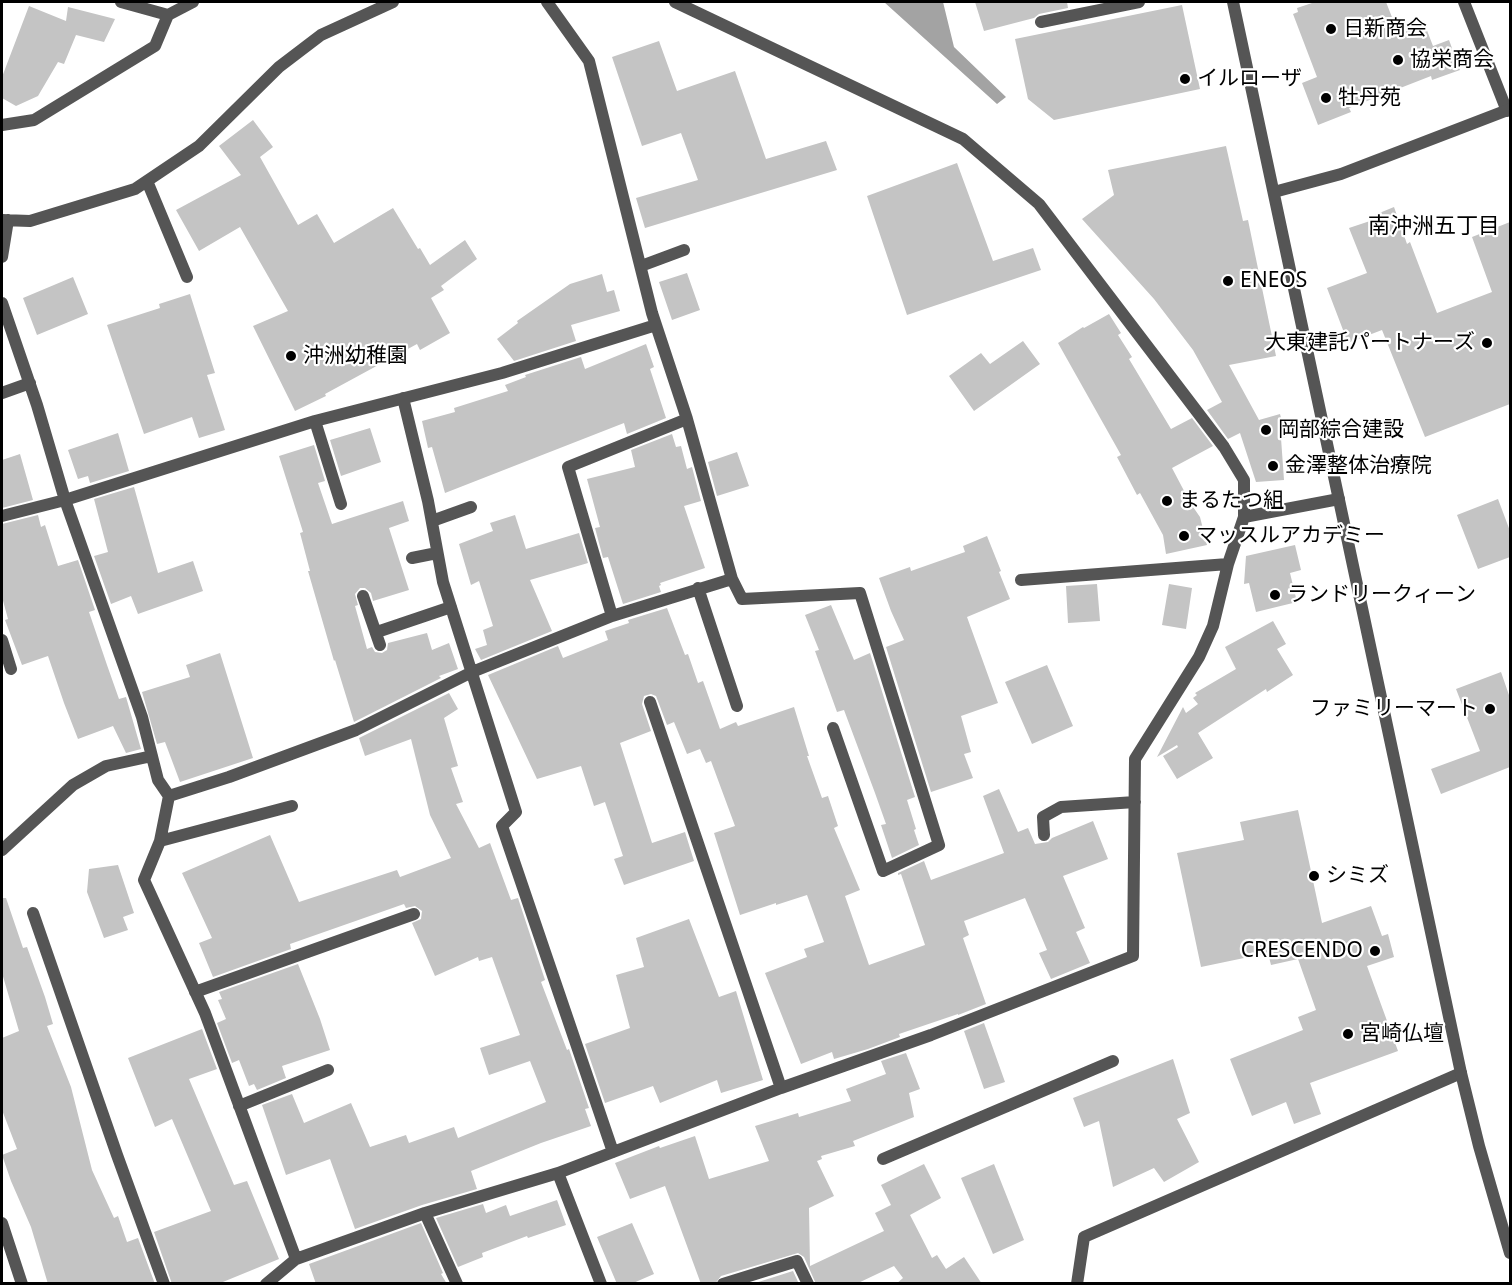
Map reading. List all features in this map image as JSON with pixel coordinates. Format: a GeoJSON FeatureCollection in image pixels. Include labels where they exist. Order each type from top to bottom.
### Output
{"type":"FeatureCollection","features":[{"type":"Feature","properties":{"kind":"street"},"geometry":{"type":"LineString","coordinates":[[121,2],[168,15]]}},
{"type":"Feature","properties":{"kind":"street"},"geometry":{"type":"LineString","coordinates":[[2,125],[34,120],[155,46],[168,15],[193,2]]}},
{"type":"Feature","properties":{"kind":"street"},"geometry":{"type":"LineString","coordinates":[[2,257],[5,220],[30,221],[135,189],[199,146],[279,67],[321,35],[393,2]]}},
{"type":"Feature","properties":{"kind":"street"},"geometry":{"type":"LineString","coordinates":[[547,2],[589,61],[656,325],[687,419],[732,579],[742,599],[860,593],[939,845],[883,871],[834,728]]}},
{"type":"Feature","properties":{"kind":"street"},"geometry":{"type":"LineString","coordinates":[[266,1284],[296,1259],[425,1213],[558,1173],[781,1088],[931,1035],[1133,956],[1135,759],[1199,657],[1213,626],[1228,564],[1244,516],[1244,480],[1224,447],[1039,204],[963,139],[675,2]]}},
{"type":"Feature","properties":{"kind":"street"},"geometry":{"type":"LineString","coordinates":[[1041,22],[1139,2]]}},
{"type":"Feature","properties":{"kind":"street"},"geometry":{"type":"LineString","coordinates":[[1233,2],[1461,1073],[1479,1146],[1510,1253]]}},
{"type":"Feature","properties":{"kind":"street"},"geometry":{"type":"LineString","coordinates":[[1274,192],[1341,174],[1509,110],[1464,2]]}},
{"type":"Feature","properties":{"kind":"street"},"geometry":{"type":"LineString","coordinates":[[147,181],[187,277]]}},
{"type":"Feature","properties":{"kind":"street"},"geometry":{"type":"LineString","coordinates":[[641,266],[684,250]]}},
{"type":"Feature","properties":{"kind":"street"},"geometry":{"type":"LineString","coordinates":[[2,303],[30,383],[65,500],[142,717],[158,780],[169,796],[160,841],[144,880],[205,1013],[296,1259]]}},
{"type":"Feature","properties":{"kind":"street"},"geometry":{"type":"LineString","coordinates":[[2,516],[65,500],[315,421],[502,373],[656,325]]}},
{"type":"Feature","properties":{"kind":"street"},"geometry":{"type":"LineString","coordinates":[[2,393],[30,383]]}},
{"type":"Feature","properties":{"kind":"street"},"geometry":{"type":"LineString","coordinates":[[403,398],[432,521],[442,582],[516,812],[502,826],[613,1152]]}},
{"type":"Feature","properties":{"kind":"street"},"geometry":{"type":"LineString","coordinates":[[612,616],[568,467],[687,419]]}},
{"type":"Feature","properties":{"kind":"street"},"geometry":{"type":"LineString","coordinates":[[315,421],[341,504]]}},
{"type":"Feature","properties":{"kind":"street"},"geometry":{"type":"LineString","coordinates":[[1244,516],[1339,499]]}},
{"type":"Feature","properties":{"kind":"street"},"geometry":{"type":"LineString","coordinates":[[432,521],[471,507]]}},
{"type":"Feature","properties":{"kind":"street"},"geometry":{"type":"LineString","coordinates":[[412,558],[437,554]]}},
{"type":"Feature","properties":{"kind":"street"},"geometry":{"type":"LineString","coordinates":[[1021,580],[1228,564]]}},
{"type":"Feature","properties":{"kind":"street"},"geometry":{"type":"LineString","coordinates":[[169,796],[229,777],[356,730],[472,672],[612,616],[732,579]]}},
{"type":"Feature","properties":{"kind":"street"},"geometry":{"type":"LineString","coordinates":[[698,588],[737,706]]}},
{"type":"Feature","properties":{"kind":"street"},"geometry":{"type":"LineString","coordinates":[[363,596],[380,645]]}},
{"type":"Feature","properties":{"kind":"street"},"geometry":{"type":"LineString","coordinates":[[377,632],[451,607]]}},
{"type":"Feature","properties":{"kind":"street"},"geometry":{"type":"LineString","coordinates":[[2,640],[11,669]]}},
{"type":"Feature","properties":{"kind":"street"},"geometry":{"type":"LineString","coordinates":[[651,702],[781,1088]]}},
{"type":"Feature","properties":{"kind":"street"},"geometry":{"type":"LineString","coordinates":[[2,850],[73,785],[106,766],[152,756]]}},
{"type":"Feature","properties":{"kind":"street"},"geometry":{"type":"LineString","coordinates":[[1044,836],[1043,817],[1061,807],[1135,802]]}},
{"type":"Feature","properties":{"kind":"street"},"geometry":{"type":"LineString","coordinates":[[160,841],[292,806]]}},
{"type":"Feature","properties":{"kind":"street"},"geometry":{"type":"LineString","coordinates":[[33,913],[164,1284]]}},
{"type":"Feature","properties":{"kind":"street"},"geometry":{"type":"LineString","coordinates":[[195,992],[414,914]]}},
{"type":"Feature","properties":{"kind":"street"},"geometry":{"type":"LineString","coordinates":[[883,1159],[1113,1061]]}},
{"type":"Feature","properties":{"kind":"street"},"geometry":{"type":"LineString","coordinates":[[238,1106],[328,1070]]}},
{"type":"Feature","properties":{"kind":"street"},"geometry":{"type":"LineString","coordinates":[[1077,1284],[1084,1237],[1461,1073]]}},
{"type":"Feature","properties":{"kind":"street"},"geometry":{"type":"LineString","coordinates":[[558,1173],[601,1284]]}},
{"type":"Feature","properties":{"kind":"street"},"geometry":{"type":"LineString","coordinates":[[425,1213],[457,1284]]}},
{"type":"Feature","properties":{"kind":"street"},"geometry":{"type":"LineString","coordinates":[[2,1223],[22,1284]]}},
{"type":"Feature","properties":{"kind":"street"},"geometry":{"type":"LineString","coordinates":[[723,1284],[797,1262],[808,1284]]}},
{"type":"Feature","properties":{"kind":"shaded area"},"geometry":{"type":"Polygon","coordinates":[[[884,2],[943,2],[954,47],[1006,97],[997,104],[884,2]]]}},
{"type":"Feature","properties":{"kind":"building"},"geometry":{"type":"Polygon","coordinates":[[[975,2],[1067,2],[1068,8],[1039,14],[1034,18],[984,31],[975,2]]]}},
{"type":"Feature","properties":{"kind":"building"},"geometry":{"type":"Polygon","coordinates":[[[1315,2],[1386,2],[1397,30],[1423,20],[1433,46],[1449,40],[1460,70],[1432,80],[1431,76],[1349,108],[1351,112],[1318,125],[1302,83],[1317,77],[1293,14],[1298,12],[1297,8],[1315,2]]]}},
{"type":"Feature","properties":{"kind":"building"},"geometry":{"type":"Polygon","coordinates":[[[1182,5],[1200,89],[1054,120],[1028,99],[1015,39],[1182,5]]]}},
{"type":"Feature","properties":{"kind":"building"},"geometry":{"type":"Polygon","coordinates":[[[29,6],[66,21],[68,7],[115,19],[104,42],[76,35],[64,64],[58,62],[38,96],[16,106],[2,98],[2,77],[29,6]]]}},
{"type":"Feature","properties":{"kind":"building"},"geometry":{"type":"Polygon","coordinates":[[[659,41],[677,91],[735,71],[766,159],[826,141],[837,170],[645,228],[636,198],[698,180],[681,133],[642,146],[612,57],[659,41]]]}},
{"type":"Feature","properties":{"kind":"building"},"geometry":{"type":"Polygon","coordinates":[[[253,120],[273,147],[260,157],[298,225],[317,214],[334,243],[393,208],[430,265],[465,240],[477,259],[441,286],[444,290],[431,298],[450,333],[420,350],[417,344],[295,411],[253,326],[288,311],[240,227],[199,251],[176,210],[241,175],[219,146],[253,120]]]}},
{"type":"Feature","properties":{"kind":"building"},"geometry":{"type":"Polygon","coordinates":[[[1226,146],[1243,221],[1248,220],[1276,356],[1229,365],[1259,420],[1280,414],[1286,437],[1281,438],[1284,480],[1256,482],[1240,433],[1228,439],[1207,410],[1222,402],[1193,350],[1154,299],[1082,219],[1114,195],[1108,170],[1226,146]]]}},
{"type":"Feature","properties":{"kind":"building"},"geometry":{"type":"Polygon","coordinates":[[[957,163],[993,261],[1033,248],[1041,270],[907,315],[867,196],[957,163]]]}},
{"type":"Feature","properties":{"kind":"building"},"geometry":{"type":"Polygon","coordinates":[[[1394,207],[1407,244],[1410,242],[1437,313],[1492,292],[1472,237],[1510,222],[1510,404],[1425,437],[1382,330],[1348,343],[1327,288],[1367,273],[1349,228],[1373,220],[1372,216],[1394,207]]]}},
{"type":"Feature","properties":{"kind":"building"},"geometry":{"type":"Polygon","coordinates":[[[687,273],[700,310],[672,320],[659,282],[687,273]]]}},
{"type":"Feature","properties":{"kind":"building"},"geometry":{"type":"Polygon","coordinates":[[[602,274],[607,292],[614,290],[620,311],[571,325],[576,341],[514,361],[497,339],[518,323],[517,321],[570,284],[602,274]]]}},
{"type":"Feature","properties":{"kind":"building"},"geometry":{"type":"Polygon","coordinates":[[[73,277],[88,314],[37,335],[23,298],[73,277]]]}},
{"type":"Feature","properties":{"kind":"building"},"geometry":{"type":"Polygon","coordinates":[[[190,294],[215,373],[207,375],[225,430],[199,438],[192,417],[144,434],[107,325],[160,308],[159,304],[190,294]]]}},
{"type":"Feature","properties":{"kind":"building"},"geometry":{"type":"Polygon","coordinates":[[[1109,314],[1121,333],[1118,335],[1132,357],[1129,359],[1171,429],[1192,418],[1213,446],[1172,468],[1200,517],[1207,545],[1166,554],[1163,535],[1140,493],[1137,495],[1117,457],[1121,455],[1058,343],[1109,314]]]}},
{"type":"Feature","properties":{"kind":"building"},"geometry":{"type":"Polygon","coordinates":[[[1023,341],[1040,364],[974,411],[949,376],[981,353],[990,364],[1023,341]]]}},
{"type":"Feature","properties":{"kind":"building"},"geometry":{"type":"Polygon","coordinates":[[[646,344],[654,367],[650,369],[666,418],[627,434],[624,423],[445,493],[432,447],[428,448],[422,421],[455,412],[454,408],[508,391],[505,385],[526,377],[525,375],[581,357],[585,369],[646,344]]]}},
{"type":"Feature","properties":{"kind":"building"},"geometry":{"type":"Polygon","coordinates":[[[370,428],[381,462],[341,476],[330,440],[370,428]]]}},
{"type":"Feature","properties":{"kind":"building"},"geometry":{"type":"Polygon","coordinates":[[[118,433],[129,471],[90,483],[88,476],[78,479],[68,450],[118,433]]]}},
{"type":"Feature","properties":{"kind":"building"},"geometry":{"type":"Polygon","coordinates":[[[672,434],[676,447],[681,446],[687,469],[692,467],[701,501],[684,506],[705,568],[660,583],[661,592],[623,604],[608,557],[603,558],[595,528],[600,527],[587,479],[635,467],[631,450],[672,434]]]}},
{"type":"Feature","properties":{"kind":"building"},"geometry":{"type":"Polygon","coordinates":[[[314,445],[325,481],[318,483],[332,524],[403,501],[409,521],[389,528],[409,590],[373,601],[371,593],[365,588],[360,588],[355,594],[358,605],[355,606],[367,649],[372,647],[375,652],[382,653],[387,650],[388,643],[427,633],[432,650],[449,643],[458,669],[439,676],[441,678],[354,722],[308,571],[310,571],[300,533],[303,532],[279,456],[314,445]]]}},
{"type":"Feature","properties":{"kind":"building"},"geometry":{"type":"Polygon","coordinates":[[[737,452],[749,486],[717,496],[708,462],[737,452]]]}},
{"type":"Feature","properties":{"kind":"building"},"geometry":{"type":"Polygon","coordinates":[[[20,454],[33,500],[2,508],[2,460],[20,454]]]}},
{"type":"Feature","properties":{"kind":"building"},"geometry":{"type":"Polygon","coordinates":[[[134,487],[158,573],[193,561],[203,591],[138,614],[131,596],[111,604],[94,556],[108,552],[94,499],[134,487]]]}},
{"type":"Feature","properties":{"kind":"building"},"geometry":{"type":"Polygon","coordinates":[[[1498,499],[1510,531],[1510,557],[1478,569],[1457,515],[1498,499]]]}},
{"type":"Feature","properties":{"kind":"building"},"geometry":{"type":"Polygon","coordinates":[[[38,515],[41,527],[45,525],[58,566],[78,560],[95,610],[89,612],[119,699],[126,697],[141,749],[126,753],[113,726],[78,739],[48,656],[22,665],[5,620],[8,619],[2,597],[2,524],[38,515]]]}},
{"type":"Feature","properties":{"kind":"building"},"geometry":{"type":"Polygon","coordinates":[[[515,515],[526,549],[579,533],[588,563],[530,580],[552,631],[481,660],[475,649],[487,645],[483,630],[493,626],[479,581],[471,585],[459,544],[493,531],[490,523],[515,515]]]}},
{"type":"Feature","properties":{"kind":"building"},"geometry":{"type":"Polygon","coordinates":[[[987,536],[1010,599],[967,617],[998,703],[961,716],[971,752],[964,754],[973,778],[931,792],[886,647],[904,640],[879,578],[910,567],[911,571],[965,552],[963,546],[987,536]]]}},
{"type":"Feature","properties":{"kind":"building"},"geometry":{"type":"Polygon","coordinates":[[[1295,545],[1301,570],[1290,573],[1297,602],[1256,612],[1249,583],[1244,584],[1246,556],[1295,545]]]}},
{"type":"Feature","properties":{"kind":"building"},"geometry":{"type":"Polygon","coordinates":[[[1097,584],[1100,621],[1068,623],[1066,586],[1097,584]]]}},
{"type":"Feature","properties":{"kind":"building"},"geometry":{"type":"Polygon","coordinates":[[[1169,584],[1192,588],[1186,629],[1162,625],[1169,584]]]}},
{"type":"Feature","properties":{"kind":"building"},"geometry":{"type":"Polygon","coordinates":[[[831,605],[854,660],[870,653],[915,797],[907,800],[919,845],[892,858],[881,825],[886,824],[875,793],[844,710],[837,712],[815,651],[819,650],[805,615],[831,605]]]}},
{"type":"Feature","properties":{"kind":"building"},"geometry":{"type":"Polygon","coordinates":[[[667,608],[685,655],[688,654],[698,683],[703,681],[720,729],[736,722],[738,726],[794,707],[809,756],[807,756],[822,798],[828,796],[838,826],[834,828],[860,890],[845,896],[869,965],[925,945],[901,874],[898,875],[898,873],[924,861],[931,880],[1004,853],[983,796],[999,789],[1018,832],[1028,828],[1035,844],[1048,842],[1052,838],[1093,821],[1108,859],[1063,876],[1085,928],[1076,932],[1090,963],[1051,979],[1039,953],[1047,950],[1025,898],[964,921],[969,935],[963,938],[986,1004],[899,1034],[900,1037],[868,1049],[834,1059],[832,1052],[801,1064],[765,973],[807,957],[804,949],[824,942],[807,895],[740,915],[714,833],[735,826],[711,761],[706,763],[700,749],[687,754],[674,722],[667,725],[656,696],[651,694],[644,696],[642,704],[651,731],[620,743],[652,843],[685,832],[694,861],[624,885],[614,859],[623,856],[605,802],[594,806],[581,766],[537,779],[488,675],[558,646],[563,658],[608,640],[605,631],[629,623],[628,620],[667,608]]]}},
{"type":"Feature","properties":{"kind":"building"},"geometry":{"type":"Polygon","coordinates":[[[1273,621],[1286,644],[1277,649],[1293,675],[1267,692],[1266,689],[1198,733],[1213,758],[1177,779],[1163,756],[1178,747],[1177,745],[1157,757],[1183,707],[1186,713],[1198,704],[1193,698],[1197,695],[1195,693],[1236,669],[1225,647],[1273,621]]]}},
{"type":"Feature","properties":{"kind":"building"},"geometry":{"type":"Polygon","coordinates":[[[220,653],[253,758],[180,782],[165,742],[157,744],[142,692],[190,677],[186,665],[220,653]]]}},
{"type":"Feature","properties":{"kind":"building"},"geometry":{"type":"Polygon","coordinates":[[[1047,665],[1073,726],[1032,744],[1005,682],[1047,665]]]}},
{"type":"Feature","properties":{"kind":"building"},"geometry":{"type":"Polygon","coordinates":[[[1501,672],[1510,698],[1510,767],[1441,794],[1431,769],[1480,751],[1456,689],[1501,672]]]}},
{"type":"Feature","properties":{"kind":"building"},"geometry":{"type":"Polygon","coordinates":[[[449,693],[458,709],[444,718],[458,766],[451,768],[463,802],[456,804],[479,848],[490,843],[511,900],[518,898],[545,980],[541,982],[567,1050],[569,1049],[589,1108],[585,1109],[591,1126],[471,1171],[477,1189],[422,1205],[355,1229],[330,1159],[286,1175],[262,1105],[292,1094],[304,1123],[351,1103],[370,1147],[406,1135],[409,1143],[454,1127],[458,1138],[546,1102],[530,1061],[489,1075],[480,1048],[520,1035],[492,957],[479,961],[478,957],[435,976],[412,923],[421,919],[422,911],[415,906],[406,908],[404,904],[290,944],[291,949],[213,977],[199,943],[212,938],[182,873],[270,835],[299,902],[397,870],[400,877],[451,858],[430,815],[411,739],[365,756],[359,738],[449,693]]]}},
{"type":"Feature","properties":{"kind":"building"},"geometry":{"type":"Polygon","coordinates":[[[1298,810],[1322,923],[1371,906],[1382,936],[1388,934],[1394,957],[1367,966],[1398,1051],[1310,1083],[1321,1114],[1294,1124],[1286,1102],[1252,1116],[1230,1059],[1303,1030],[1298,1017],[1316,1010],[1298,959],[1271,965],[1268,953],[1201,967],[1177,853],[1244,840],[1240,822],[1298,810]]]}},
{"type":"Feature","properties":{"kind":"building"},"geometry":{"type":"Polygon","coordinates":[[[118,865],[134,913],[123,917],[128,930],[104,938],[87,892],[89,869],[118,865]]]}},
{"type":"Feature","properties":{"kind":"building"},"geometry":{"type":"Polygon","coordinates":[[[2,898],[6,898],[23,948],[27,947],[45,997],[53,1024],[47,1026],[71,1087],[92,1170],[114,1218],[118,1216],[127,1242],[138,1238],[155,1284],[48,1284],[31,1227],[2,1155],[17,1149],[2,1110],[2,1038],[19,1031],[2,973],[2,898]]]}},
{"type":"Feature","properties":{"kind":"building"},"geometry":{"type":"Polygon","coordinates":[[[689,919],[719,997],[736,991],[763,1080],[721,1093],[717,1080],[660,1103],[653,1086],[605,1103],[585,1044],[630,1028],[616,975],[644,967],[636,938],[689,919]]]}},
{"type":"Feature","properties":{"kind":"building"},"geometry":{"type":"Polygon","coordinates":[[[298,964],[330,1050],[282,1066],[286,1078],[257,1090],[254,1084],[249,1086],[239,1060],[232,1063],[217,1023],[226,1019],[218,1000],[222,999],[219,992],[298,964]]]}},
{"type":"Feature","properties":{"kind":"building"},"geometry":{"type":"Polygon","coordinates":[[[984,1023],[1005,1082],[984,1089],[964,1031],[984,1023]]]}},
{"type":"Feature","properties":{"kind":"building"},"geometry":{"type":"Polygon","coordinates":[[[202,1029],[217,1069],[189,1079],[234,1185],[247,1181],[279,1259],[218,1284],[172,1284],[154,1232],[211,1211],[172,1119],[155,1127],[128,1058],[202,1029]]]}},
{"type":"Feature","properties":{"kind":"building"},"geometry":{"type":"Polygon","coordinates":[[[906,1053],[920,1089],[909,1093],[914,1117],[853,1141],[855,1146],[821,1156],[822,1159],[817,1161],[834,1196],[809,1208],[810,1266],[884,1231],[875,1213],[891,1205],[881,1185],[924,1164],[941,1198],[910,1215],[932,1258],[937,1255],[946,1269],[964,1257],[982,1284],[896,1284],[903,1278],[894,1266],[856,1284],[816,1284],[804,1257],[798,1253],[721,1276],[715,1284],[701,1284],[665,1186],[630,1199],[615,1163],[659,1146],[660,1148],[695,1136],[709,1179],[769,1161],[755,1126],[798,1113],[799,1117],[851,1101],[846,1089],[886,1074],[881,1061],[906,1053]]]}},
{"type":"Feature","properties":{"kind":"building"},"geometry":{"type":"Polygon","coordinates":[[[1173,1059],[1190,1113],[1177,1119],[1199,1162],[1164,1182],[1154,1168],[1113,1187],[1099,1121],[1084,1127],[1073,1098],[1173,1059]]]}},
{"type":"Feature","properties":{"kind":"building"},"geometry":{"type":"Polygon","coordinates":[[[994,1164],[1024,1240],[993,1254],[961,1178],[994,1164]]]}},
{"type":"Feature","properties":{"kind":"building"},"geometry":{"type":"Polygon","coordinates":[[[557,1200],[566,1225],[528,1238],[527,1236],[482,1253],[483,1257],[458,1267],[436,1218],[483,1204],[486,1213],[506,1205],[510,1216],[557,1200]]]}},
{"type":"Feature","properties":{"kind":"building"},"geometry":{"type":"Polygon","coordinates":[[[421,1223],[447,1284],[316,1284],[309,1264],[421,1223]]]}},
{"type":"Feature","properties":{"kind":"building"},"geometry":{"type":"Polygon","coordinates":[[[632,1223],[654,1274],[631,1284],[617,1284],[597,1237],[632,1223]]]}},
{"type":"Feature","properties":{"kind":"building"},"geometry":{"type":"Polygon","coordinates":[[[793,1271],[799,1284],[752,1284],[793,1271]]]}},
{"type":"Feature","properties":{"kind":"place","name":"日新商会"},"geometry":{"type":"Point","coordinates":[1331,29]}},
{"type":"Feature","properties":{"kind":"place","name":"協栄商会"},"geometry":{"type":"Point","coordinates":[1398,60]}},
{"type":"Feature","properties":{"kind":"place","name":"イルローザ"},"geometry":{"type":"Point","coordinates":[1185,79]}},
{"type":"Feature","properties":{"kind":"place","name":"牡丹苑"},"geometry":{"type":"Point","coordinates":[1326,98]}},
{"type":"Feature","properties":{"kind":"place","name":"ENEOS"},"geometry":{"type":"Point","coordinates":[1228,281]}},
{"type":"Feature","properties":{"kind":"place","name":"大東建託パートナーズ"},"geometry":{"type":"Point","coordinates":[1487,343]}},
{"type":"Feature","properties":{"kind":"place","name":"沖洲幼稚園"},"geometry":{"type":"Point","coordinates":[291,356]}},
{"type":"Feature","properties":{"kind":"place","name":"岡部綜合建設"},"geometry":{"type":"Point","coordinates":[1266,430]}},
{"type":"Feature","properties":{"kind":"place","name":"金澤整体治療院"},"geometry":{"type":"Point","coordinates":[1273,466]}},
{"type":"Feature","properties":{"kind":"place","name":"まるたつ組"},"geometry":{"type":"Point","coordinates":[1167,501]}},
{"type":"Feature","properties":{"kind":"place","name":"マッスルアカデミー"},"geometry":{"type":"Point","coordinates":[1184,536]}},
{"type":"Feature","properties":{"kind":"place","name":"ランドリークィーン"},"geometry":{"type":"Point","coordinates":[1275,595]}},
{"type":"Feature","properties":{"kind":"place","name":"ファミリーマート"},"geometry":{"type":"Point","coordinates":[1490,709]}},
{"type":"Feature","properties":{"kind":"place","name":"シミズ"},"geometry":{"type":"Point","coordinates":[1314,876]}},
{"type":"Feature","properties":{"kind":"place","name":"CRESCENDO"},"geometry":{"type":"Point","coordinates":[1375,951]}},
{"type":"Feature","properties":{"kind":"place","name":"宮崎仏壇"},"geometry":{"type":"Point","coordinates":[1348,1034]}},
{"type":"Feature","properties":{"kind":"district","name":"南沖洲五丁目"},"geometry":{"type":"Point","coordinates":[1434,227]}}]}
